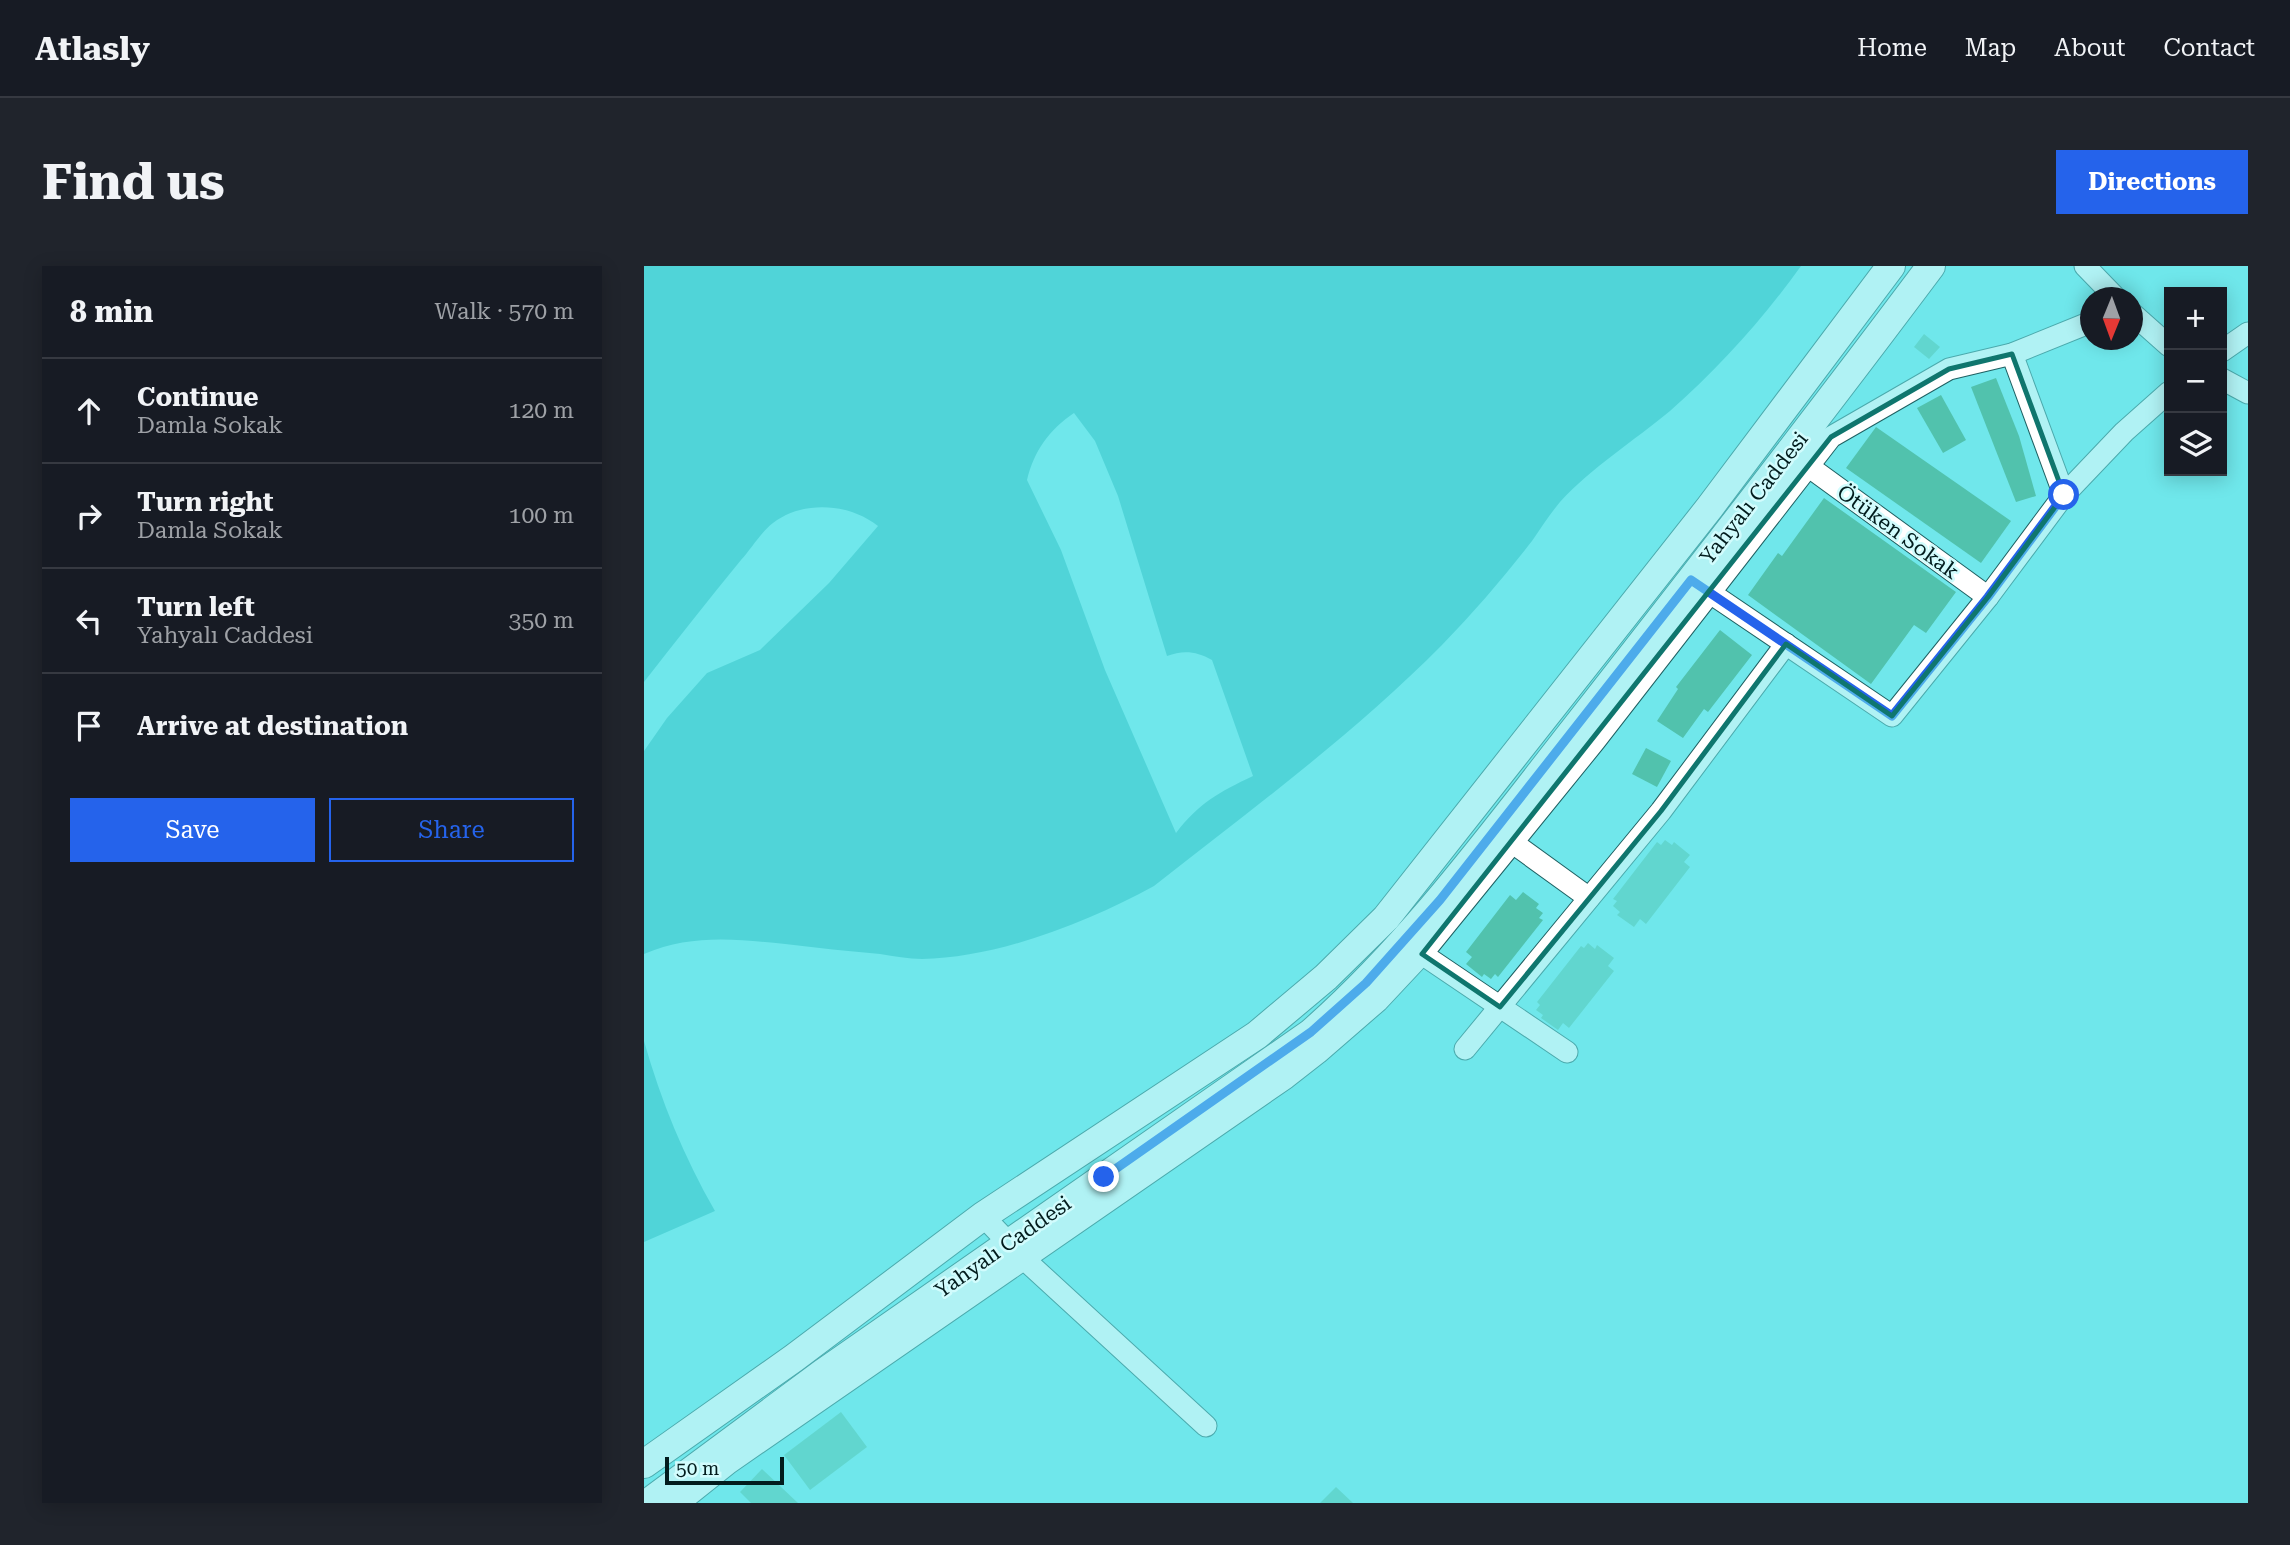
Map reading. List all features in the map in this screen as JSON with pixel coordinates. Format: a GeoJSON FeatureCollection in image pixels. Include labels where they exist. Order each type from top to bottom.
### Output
{"type":"FeatureCollection","features":[{"type":"Feature","properties":{"kind":"main road","name":"Yahyalı Caddesi"},"geometry":{"type":"LineString","coordinates":[[644,1464],[794,1358],[983,1216],[1256,1035],[1326,976],[1386,918],[1718,496],[1891,266]]}},
{"type":"Feature","properties":{"kind":"main road","name":"Yahyalı Caddesi"},"geometry":{"type":"LineString","coordinates":[[648,1503],[823,1373],[1016,1251],[1311,1032],[1366,983],[1440,900],[1701,586],[1931,266]]}},
{"type":"Feature","properties":{"kind":"street"},"geometry":{"type":"LineString","coordinates":[[2085,266],[2105,287]]}},
{"type":"Feature","properties":{"kind":"street"},"geometry":{"type":"LineString","coordinates":[[2143,323],[2164,342]]}},
{"type":"Feature","properties":{"kind":"street"},"geometry":{"type":"LineString","coordinates":[[679,1503],[1016,1251],[1308,1062],[1378,1001],[1422,954],[1595,741],[1701,586],[1831,437],[1949,369],[2012,354],[2080,327]]}},
{"type":"Feature","properties":{"kind":"street"},"geometry":{"type":"LineString","coordinates":[[2223,350],[2248,333]]}},
{"type":"Feature","properties":{"kind":"street"},"geometry":{"type":"LineString","coordinates":[[2012,354],[2064,495]]}},
{"type":"Feature","properties":{"kind":"street"},"geometry":{"type":"LineString","coordinates":[[2227,382],[2248,393]]}},
{"type":"Feature","properties":{"kind":"street"},"geometry":{"type":"LineString","coordinates":[[1701,586],[1892,716],[1988,597],[2064,495],[2124,432],[2164,396]]}},
{"type":"Feature","properties":{"kind":"street","name":"Ötüken Sokak"},"geometry":{"type":"LineString","coordinates":[[1808,466],[1988,597]]}},
{"type":"Feature","properties":{"kind":"street"},"geometry":{"type":"LineString","coordinates":[[1465,1049],[1661,811],[1786,644]]}},
{"type":"Feature","properties":{"kind":"street"},"geometry":{"type":"LineString","coordinates":[[1513,843],[1589,898]]}},
{"type":"Feature","properties":{"kind":"street"},"geometry":{"type":"LineString","coordinates":[[1422,954],[1567,1052]]}},
{"type":"Feature","properties":{"kind":"street"},"geometry":{"type":"LineString","coordinates":[[983,1216],[1016,1251],[1206,1426]]}},
{"type":"Feature","properties":{"kind":"highlighted area"},"geometry":{"type":"Polygon","coordinates":[[[2012,354],[2064,495],[1988,597],[1892,716],[1786,644],[1661,811],[1500,1007],[1422,954],[1831,437],[1949,369],[2012,354]]]}},
{"type":"Feature","properties":{"kind":"shaded area"},"geometry":{"type":"Polygon","coordinates":[[[644,266],[1801,266],[1756,324],[1706,378],[1670,411],[1586,477],[1560,502],[1532,541],[1477,607],[1442,645],[1374,709],[1302,770],[1154,886],[1072,925],[1042,936],[981,952],[922,959],[731,940],[679,943],[644,954],[644,751],[667,718],[707,673],[760,650],[829,583],[878,526],[866,518],[826,507],[798,511],[773,523],[644,682],[644,266]],[[1074,413],[1044,442],[1027,480],[1061,550],[1105,670],[1176,833],[1210,799],[1253,776],[1212,660],[1190,652],[1167,656],[1118,496],[1095,441],[1074,413]]]}},
{"type":"Feature","properties":{"kind":"shaded area"},"geometry":{"type":"Polygon","coordinates":[[[644,1041],[674,1128],[715,1211],[644,1242],[644,1041]]]}},
{"type":"Feature","properties":{"kind":"building"},"geometry":{"type":"Polygon","coordinates":[[[1924,334],[1940,347],[1929,359],[1914,347],[1924,334]]]}},
{"type":"Feature","properties":{"kind":"building"},"geometry":{"type":"Polygon","coordinates":[[[1996,378],[2019,436],[2036,496],[2016,502],[1971,387],[1996,378]]]}},
{"type":"Feature","properties":{"kind":"building"},"geometry":{"type":"Polygon","coordinates":[[[1941,395],[1966,440],[1943,453],[1917,408],[1941,395]]]}},
{"type":"Feature","properties":{"kind":"building"},"geometry":{"type":"Polygon","coordinates":[[[1876,427],[2011,521],[1981,563],[1846,468],[1876,427]]]}},
{"type":"Feature","properties":{"kind":"building"},"geometry":{"type":"Polygon","coordinates":[[[1824,498],[1956,592],[1926,633],[1914,625],[1871,684],[1748,595],[1778,553],[1782,556],[1824,498]]]}},
{"type":"Feature","properties":{"kind":"building"},"geometry":{"type":"Polygon","coordinates":[[[1720,630],[1752,655],[1708,712],[1704,709],[1683,738],[1657,721],[1678,689],[1676,687],[1720,630]]]}},
{"type":"Feature","properties":{"kind":"building"},"geometry":{"type":"Polygon","coordinates":[[[1646,748],[1671,761],[1657,787],[1632,774],[1646,748]]]}},
{"type":"Feature","properties":{"kind":"building"},"geometry":{"type":"Polygon","coordinates":[[[1665,840],[1672,845],[1674,842],[1690,855],[1684,862],[1690,867],[1646,924],[1640,919],[1634,927],[1617,915],[1620,912],[1613,906],[1617,901],[1613,899],[1657,842],[1661,845],[1665,840]]]}},
{"type":"Feature","properties":{"kind":"building"},"geometry":{"type":"Polygon","coordinates":[[[1523,892],[1539,904],[1536,908],[1543,913],[1539,918],[1543,920],[1498,977],[1495,974],[1491,979],[1484,974],[1482,977],[1466,964],[1472,957],[1466,952],[1510,895],[1516,900],[1523,892]]]}},
{"type":"Feature","properties":{"kind":"building"},"geometry":{"type":"Polygon","coordinates":[[[1588,943],[1595,949],[1597,945],[1614,958],[1608,966],[1614,971],[1569,1028],[1563,1023],[1558,1030],[1541,1018],[1543,1015],[1536,1010],[1540,1005],[1537,1002],[1581,946],[1584,948],[1588,943]]]}},
{"type":"Feature","properties":{"kind":"building"},"geometry":{"type":"Polygon","coordinates":[[[841,1412],[867,1447],[810,1490],[784,1455],[841,1412]]]}},
{"type":"Feature","properties":{"kind":"building"},"geometry":{"type":"Polygon","coordinates":[[[762,1469],[798,1503],[751,1503],[740,1492],[762,1469]]]}},
{"type":"Feature","properties":{"kind":"building"},"geometry":{"type":"Polygon","coordinates":[[[1336,1487],[1353,1503],[1320,1503],[1336,1487]]]}},
{"type":"Feature","properties":{"kind":"route"},"geometry":{"type":"LineString","coordinates":[[1104,1177],[1311,1032],[1366,983],[1440,900],[1691,580],[1892,716],[1988,597],[2064,495]]}}]}
